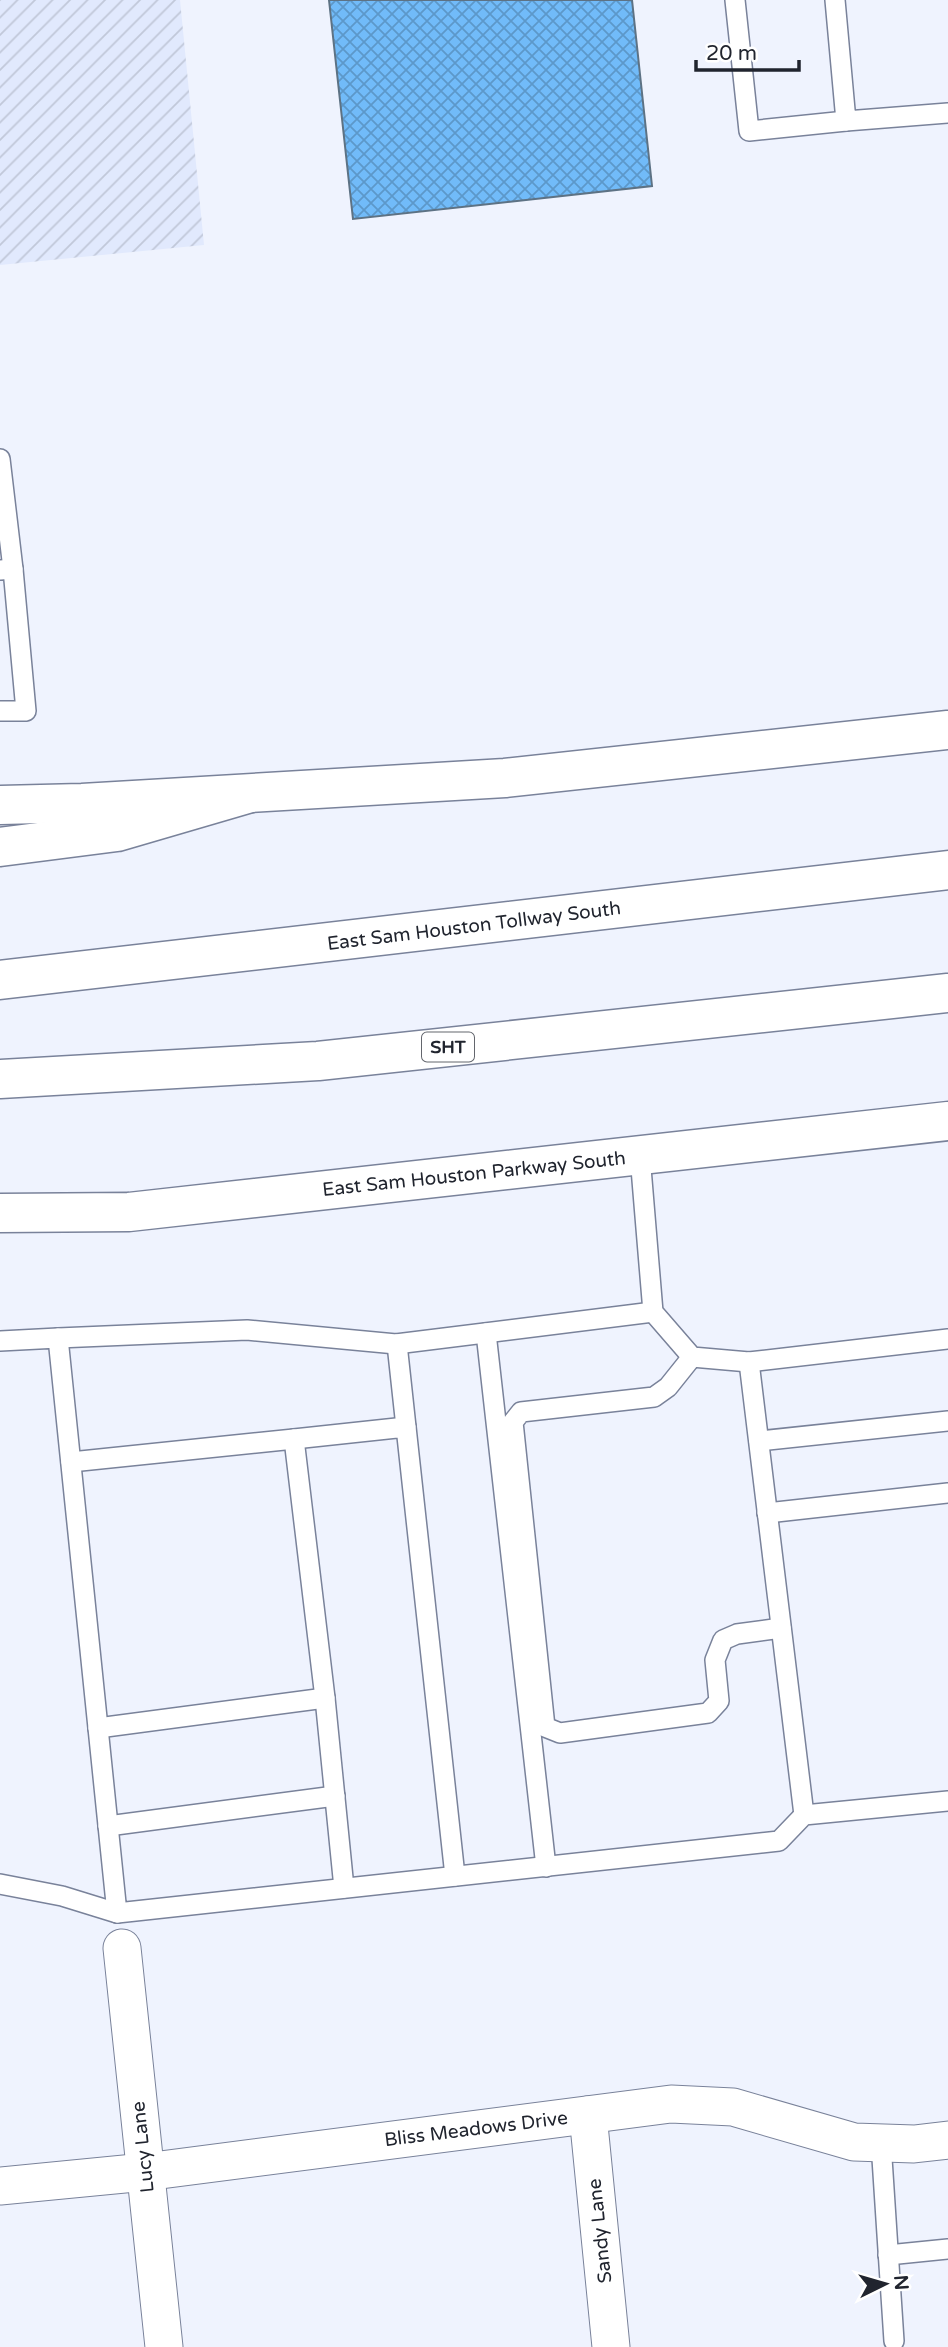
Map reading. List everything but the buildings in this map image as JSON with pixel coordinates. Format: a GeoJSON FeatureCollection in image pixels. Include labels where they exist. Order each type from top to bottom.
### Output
{"type":"FeatureCollection","features":[{"type":"Feature","properties":{"kind":"main road"},"geometry":{"type":"LineString","coordinates":[[0,805],[247,794],[505,778],[930,732],[948,756]]}},
{"type":"Feature","properties":{"kind":"main road"},"geometry":{"type":"LineString","coordinates":[[0,846],[117,832],[247,794]]}},
{"type":"Feature","properties":{"kind":"main road","name":"East Sam Houston Tollway South"},"geometry":{"type":"LineString","coordinates":[[0,981],[948,870]]}},
{"type":"Feature","properties":{"kind":"main road","name":"SHT"},"geometry":{"type":"LineString","coordinates":[[0,1079],[318,1061],[948,993]]}},
{"type":"Feature","properties":{"kind":"main road","name":"East Sam Houston Parkway South"},"geometry":{"type":"LineString","coordinates":[[0,1213],[129,1212],[945,1120]]}},
{"type":"Feature","properties":{"kind":"street","name":"Lucy Lane"},"geometry":{"type":"LineString","coordinates":[[120,1931],[164,2347]]}},
{"type":"Feature","properties":{"kind":"street","name":"Bliss Meadows Drive"},"geometry":{"type":"LineString","coordinates":[[0,2186],[145,2172],[671,2104],[733,2107],[854,2143],[914,2144],[948,2140]]}},
{"type":"Feature","properties":{"kind":"street","name":"Sandy Lane"},"geometry":{"type":"LineString","coordinates":[[588,2115],[611,2347]]}},
{"type":"Feature","properties":{"kind":"lane"},"geometry":{"type":"LineString","coordinates":[[735,0],[749,131],[948,113]]}},
{"type":"Feature","properties":{"kind":"lane"},"geometry":{"type":"LineString","coordinates":[[835,0],[846,121]]}},
{"type":"Feature","properties":{"kind":"lane"},"geometry":{"type":"LineString","coordinates":[[0,459],[7,570],[26,711],[0,712]]}},
{"type":"Feature","properties":{"kind":"lane"},"geometry":{"type":"LineString","coordinates":[[640,1156],[653,1312],[692,1357],[749,1362],[948,1339]]}},
{"type":"Feature","properties":{"kind":"lane"},"geometry":{"type":"LineString","coordinates":[[0,1341],[247,1330],[397,1344],[653,1312]]}},
{"type":"Feature","properties":{"kind":"lane"},"geometry":{"type":"LineString","coordinates":[[486,1333],[546,1867]]}},
{"type":"Feature","properties":{"kind":"lane"},"geometry":{"type":"LineString","coordinates":[[58,1338],[120,1931]]}},
{"type":"Feature","properties":{"kind":"lane"},"geometry":{"type":"LineString","coordinates":[[397,1344],[454,1876]]}},
{"type":"Feature","properties":{"kind":"lane"},"geometry":{"type":"LineString","coordinates":[[692,1357],[668,1387],[653,1397],[521,1412],[513,1422],[545,1727],[561,1733],[708,1713],[719,1701],[715,1660],[723,1640],[737,1634],[781,1628]]}},
{"type":"Feature","properties":{"kind":"lane"},"geometry":{"type":"LineString","coordinates":[[749,1362],[804,1815]]}},
{"type":"Feature","properties":{"kind":"lane"},"geometry":{"type":"LineString","coordinates":[[758,1441],[948,1421]]}},
{"type":"Feature","properties":{"kind":"lane"},"geometry":{"type":"LineString","coordinates":[[71,1462],[406,1427]]}},
{"type":"Feature","properties":{"kind":"lane"},"geometry":{"type":"LineString","coordinates":[[295,1439],[344,1888]]}},
{"type":"Feature","properties":{"kind":"lane"},"geometry":{"type":"LineString","coordinates":[[767,1513],[948,1493]]}},
{"type":"Feature","properties":{"kind":"lane"},"geometry":{"type":"LineString","coordinates":[[98,1728],[325,1698]]}},
{"type":"Feature","properties":{"kind":"lane"},"geometry":{"type":"LineString","coordinates":[[108,1826],[335,1796]]}},
{"type":"Feature","properties":{"kind":"lane"},"geometry":{"type":"LineString","coordinates":[[0,1885],[62,1896],[120,1931],[344,1888],[779,1841],[804,1815],[948,1801]]}},
{"type":"Feature","properties":{"kind":"lane"},"geometry":{"type":"LineString","coordinates":[[881,2143],[894,2341]]}},
{"type":"Feature","properties":{"kind":"lane"},"geometry":{"type":"LineString","coordinates":[[888,2255],[948,2249]]}},
{"type":"Feature","properties":{"kind":"shaded area"},"geometry":{"type":"Polygon","coordinates":[[[0,0],[180,0],[204,245],[0,265],[0,0]]]}}]}
